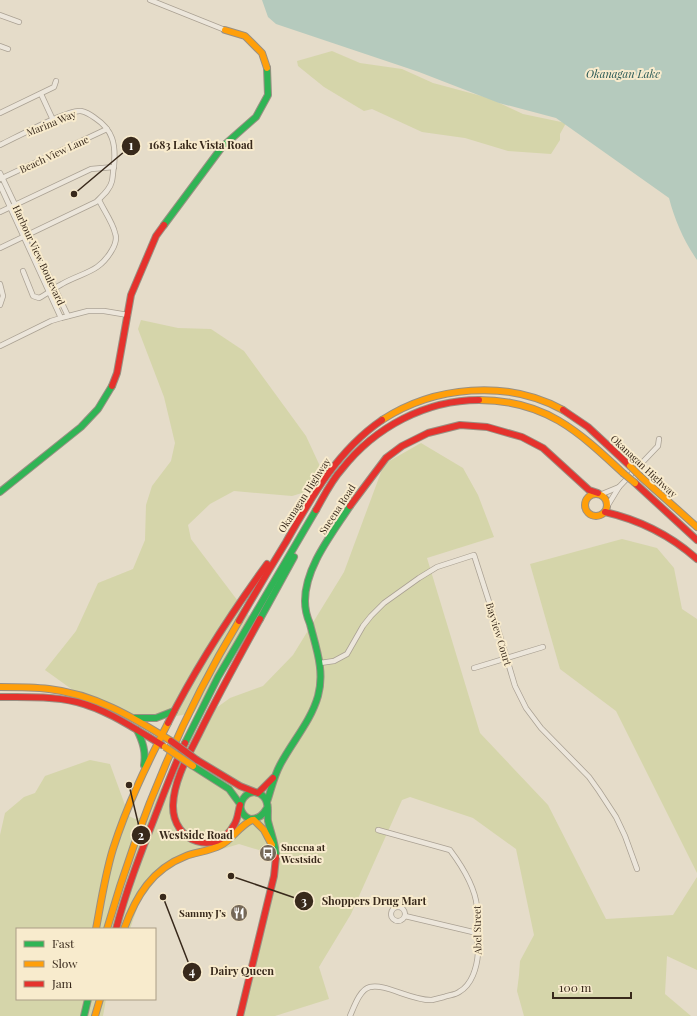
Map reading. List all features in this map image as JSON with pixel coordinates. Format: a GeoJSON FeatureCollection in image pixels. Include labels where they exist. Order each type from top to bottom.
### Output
{"type":"FeatureCollection","features":[{"type":"Feature","properties":{"kind":"main road"},"geometry":{"type":"LineString","coordinates":[[0,492],[81,427],[98,409],[109,392],[117,373],[131,295],[156,236],[222,147],[256,117],[268,95],[268,70],[262,53],[245,36],[224,30]]}},
{"type":"Feature","properties":{"kind":"main road","name":"Okanagan Highway"},"geometry":{"type":"LineString","coordinates":[[107,928],[145,817],[197,695],[235,627],[310,500],[335,464],[354,443],[382,420],[410,404],[439,394],[460,391],[495,391],[522,395],[559,408],[586,425],[697,527]]}},
{"type":"Feature","properties":{"kind":"main road","name":"Okanagan Highway"},"geometry":{"type":"LineString","coordinates":[[116,928],[144,844],[166,784],[214,686],[264,597],[342,469],[361,448],[380,432],[400,420],[418,412],[453,401],[479,399],[495,400],[542,412],[569,426],[697,541]]}},
{"type":"Feature","properties":{"kind":"main road","name":"Sneena Road"},"geometry":{"type":"LineString","coordinates":[[240,1016],[275,872],[276,858],[273,836],[269,824],[267,805],[276,774],[283,759],[315,705],[320,681],[320,663],[306,611],[305,600],[308,577],[319,555],[353,501],[386,458],[402,446],[428,433],[460,425],[487,427],[522,437],[543,448],[589,490],[600,494]]}},
{"type":"Feature","properties":{"kind":"main road","name":"Sneena Road"},"geometry":{"type":"LineString","coordinates":[[575,477],[586,499]]}},
{"type":"Feature","properties":{"kind":"main road"},"geometry":{"type":"LineString","coordinates":[[593,493],[600,494],[605,497],[608,505],[605,512],[601,515],[591,515],[585,508],[586,499],[593,493]]}},
{"type":"Feature","properties":{"kind":"main road"},"geometry":{"type":"LineString","coordinates":[[96,928],[104,878],[125,813],[142,773],[174,710],[228,619],[310,500]]}},
{"type":"Feature","properties":{"kind":"main road"},"geometry":{"type":"LineString","coordinates":[[258,793],[244,796],[233,826],[226,836],[214,841],[202,843],[189,839],[180,830],[175,819],[173,806],[184,764],[232,669],[278,587],[320,506]]}},
{"type":"Feature","properties":{"kind":"main road"},"geometry":{"type":"LineString","coordinates":[[605,512],[628,517],[657,531],[675,541],[697,559]]}},
{"type":"Feature","properties":{"kind":"main road"},"geometry":{"type":"LineString","coordinates":[[0,687],[37,687],[70,691],[100,701],[135,718],[197,760],[240,786],[264,796],[267,805],[263,816],[243,824],[225,843],[217,848],[178,859],[153,876],[144,885],[135,901],[124,928]]}},
{"type":"Feature","properties":{"kind":"main road"},"geometry":{"type":"LineString","coordinates":[[0,697],[44,697],[78,702],[106,714],[158,742],[229,789],[240,805],[244,816],[253,820]]}},
{"type":"Feature","properties":{"kind":"main road"},"geometry":{"type":"LineString","coordinates":[[135,718],[156,718],[174,710]]}},
{"type":"Feature","properties":{"kind":"main road"},"geometry":{"type":"LineString","coordinates":[[137,730],[142,740],[145,752],[142,773]]}},
{"type":"Feature","properties":{"kind":"main road","name":"Sneena Road"},"geometry":{"type":"LineString","coordinates":[[258,793],[276,774]]}},
{"type":"Feature","properties":{"kind":"main road","name":"Sneena Road"},"geometry":{"type":"LineString","coordinates":[[253,820],[264,830],[275,850]]}},
{"type":"Feature","properties":{"kind":"main road"},"geometry":{"type":"LineString","coordinates":[[82,1016],[83,1000]]}},
{"type":"Feature","properties":{"kind":"main road"},"geometry":{"type":"LineString","coordinates":[[82,1016],[88,1000]]}},
{"type":"Feature","properties":{"kind":"main road"},"geometry":{"type":"LineString","coordinates":[[95,1016],[100,1000]]}},
{"type":"Feature","properties":{"kind":"street"},"geometry":{"type":"LineString","coordinates":[[150,0],[224,30]]}},
{"type":"Feature","properties":{"kind":"street"},"geometry":{"type":"LineString","coordinates":[[0,15],[19,22]]}},
{"type":"Feature","properties":{"kind":"street"},"geometry":{"type":"LineString","coordinates":[[0,46],[8,49]]}},
{"type":"Feature","properties":{"kind":"street"},"geometry":{"type":"LineString","coordinates":[[0,113],[54,87],[56,81]]}},
{"type":"Feature","properties":{"kind":"street"},"geometry":{"type":"LineString","coordinates":[[41,94],[53,120]]}},
{"type":"Feature","properties":{"kind":"street","name":"Marina Way"},"geometry":{"type":"LineString","coordinates":[[0,145],[71,112],[81,111],[91,115],[104,124],[112,136],[115,148],[112,182],[106,193],[99,200]]}},
{"type":"Feature","properties":{"kind":"street","name":"Beach View Lane"},"geometry":{"type":"LineString","coordinates":[[1,178],[107,129]]}},
{"type":"Feature","properties":{"kind":"street"},"geometry":{"type":"LineString","coordinates":[[0,212],[91,169],[114,167]]}},
{"type":"Feature","properties":{"kind":"street","name":"Harbour View Boulevard"},"geometry":{"type":"LineString","coordinates":[[0,173],[1,178],[15,204],[68,316]]}},
{"type":"Feature","properties":{"kind":"street","name":"Harbour View Boulevard"},"geometry":{"type":"LineString","coordinates":[[0,185],[61,318]]}},
{"type":"Feature","properties":{"kind":"street"},"geometry":{"type":"LineString","coordinates":[[0,248],[99,200],[115,232],[116,240],[108,257],[101,265],[62,284],[39,298],[33,296],[23,271]]}},
{"type":"Feature","properties":{"kind":"street"},"geometry":{"type":"LineString","coordinates":[[0,284],[3,296],[0,305]]}},
{"type":"Feature","properties":{"kind":"street"},"geometry":{"type":"LineString","coordinates":[[0,346],[11,342],[51,321],[68,316],[88,312],[104,311],[128,315]]}},
{"type":"Feature","properties":{"kind":"street"},"geometry":{"type":"LineString","coordinates":[[608,505],[619,487],[658,446],[659,438]]}},
{"type":"Feature","properties":{"kind":"street"},"geometry":{"type":"LineString","coordinates":[[600,494],[619,487]]}},
{"type":"Feature","properties":{"kind":"street","name":"Bayview Court"},"geometry":{"type":"LineString","coordinates":[[320,663],[334,661],[346,654],[371,616],[384,603],[419,578],[437,567],[474,555],[502,639],[506,658],[515,686],[526,708],[541,728],[584,772],[599,791],[623,830],[637,869]]}},
{"type":"Feature","properties":{"kind":"street"},"geometry":{"type":"LineString","coordinates":[[474,668],[543,647]]}},
{"type":"Feature","properties":{"kind":"street","name":"Abel Street"},"geometry":{"type":"LineString","coordinates":[[350,1016],[361,994],[368,987],[378,985],[417,998],[433,1000],[458,993],[471,979],[476,967],[478,952],[477,905],[464,869],[450,850],[378,830]]}},
{"type":"Feature","properties":{"kind":"street"},"geometry":{"type":"LineString","coordinates":[[405,916],[477,933]]}},
{"type":"Feature","properties":{"kind":"green space"},"geometry":{"type":"Polygon","coordinates":[[[332,51],[360,63],[402,69],[433,83],[489,98],[523,114],[566,123],[560,134],[560,140],[551,154],[508,151],[465,138],[422,132],[372,109],[364,111],[324,87],[298,66],[297,61],[332,51]]]}},
{"type":"Feature","properties":{"kind":"green space"},"geometry":{"type":"Polygon","coordinates":[[[141,320],[178,328],[211,329],[244,351],[306,436],[325,477],[319,488],[292,496],[234,491],[210,504],[188,525],[191,539],[253,621],[194,713],[147,721],[106,714],[45,670],[76,631],[98,583],[133,569],[145,540],[146,505],[152,486],[171,461],[175,443],[164,397],[138,329],[141,320]]]}},
{"type":"Feature","properties":{"kind":"green space"},"geometry":{"type":"Polygon","coordinates":[[[421,443],[463,468],[478,495],[494,537],[427,558],[480,733],[548,805],[606,919],[673,915],[697,877],[697,970],[667,956],[665,994],[691,1016],[524,1016],[517,991],[520,961],[534,935],[516,849],[473,818],[410,797],[402,800],[351,914],[319,967],[329,999],[275,1016],[242,1016],[273,868],[272,854],[239,844],[182,861],[158,877],[139,903],[130,928],[16,928],[16,1000],[106,1000],[103,1016],[0,1016],[0,835],[5,813],[24,797],[35,793],[45,776],[90,760],[110,764],[129,816],[135,819],[143,817],[205,716],[230,698],[263,686],[293,655],[344,572],[384,464],[421,443]]]}},
{"type":"Feature","properties":{"kind":"green space"},"geometry":{"type":"Polygon","coordinates":[[[622,539],[657,548],[674,568],[682,609],[697,619],[697,873],[616,711],[560,669],[530,564],[622,539]]]}},
{"type":"Feature","properties":{"kind":"water","name":"Okanagan Lake"},"geometry":{"type":"Polygon","coordinates":[[[262,0],[697,0],[697,260],[680,230],[669,198],[556,118],[499,103],[419,72],[276,24],[268,17],[262,0]]]}},
{"type":"Feature","properties":{"kind":"traffic: fast"},"geometry":{"type":"LineString","coordinates":[[164,225],[222,147],[256,117],[268,95],[267,68]]}},
{"type":"Feature","properties":{"kind":"traffic: fast"},"geometry":{"type":"LineString","coordinates":[[0,492],[81,427],[98,409],[112,386]]}},
{"type":"Feature","properties":{"kind":"traffic: fast"},"geometry":{"type":"LineString","coordinates":[[267,802],[278,769],[311,714],[318,696],[321,678],[317,651],[307,616],[305,601],[306,588],[314,563],[350,506]]}},
{"type":"Feature","properties":{"kind":"traffic: fast"},"geometry":{"type":"LineString","coordinates":[[185,743],[218,677],[316,510]]}},
{"type":"Feature","properties":{"kind":"traffic: fast"},"geometry":{"type":"LineString","coordinates":[[260,619],[294,557]]}},
{"type":"Feature","properties":{"kind":"traffic: fast"},"geometry":{"type":"LineString","coordinates":[[135,718],[156,718],[174,711]]}},
{"type":"Feature","properties":{"kind":"traffic: fast"},"geometry":{"type":"LineString","coordinates":[[137,730],[144,747],[144,765]]}},
{"type":"Feature","properties":{"kind":"traffic: fast"},"geometry":{"type":"LineString","coordinates":[[193,766],[229,789],[240,804]]}},
{"type":"Feature","properties":{"kind":"traffic: fast"},"geometry":{"type":"LineString","coordinates":[[267,808],[260,816],[250,819],[244,815],[241,809],[241,803],[248,794],[253,792],[258,793],[266,800],[268,806],[268,821],[276,857]]}},
{"type":"Feature","properties":{"kind":"traffic: fast"},"geometry":{"type":"LineString","coordinates":[[84,1016],[88,1000]]}},
{"type":"Feature","properties":{"kind":"traffic: slow"},"geometry":{"type":"LineString","coordinates":[[225,30],[245,36],[262,53],[267,68]]}},
{"type":"Feature","properties":{"kind":"traffic: slow"},"geometry":{"type":"LineString","coordinates":[[382,420],[402,409],[424,400],[447,394],[471,391],[495,391],[518,394],[541,400],[563,410]]}},
{"type":"Feature","properties":{"kind":"traffic: slow"},"geometry":{"type":"LineString","coordinates":[[479,400],[502,401],[542,412],[575,431],[623,473]]}},
{"type":"Feature","properties":{"kind":"traffic: slow"},"geometry":{"type":"LineString","coordinates":[[630,466],[641,477]]}},
{"type":"Feature","properties":{"kind":"traffic: slow"},"geometry":{"type":"LineString","coordinates":[[623,473],[635,483]]}},
{"type":"Feature","properties":{"kind":"traffic: slow"},"geometry":{"type":"LineString","coordinates":[[641,477],[697,527]]}},
{"type":"Feature","properties":{"kind":"traffic: slow"},"geometry":{"type":"LineString","coordinates":[[592,494],[600,494],[607,501],[607,505],[607,509],[600,516],[592,516],[585,509],[585,501],[592,494]]}},
{"type":"Feature","properties":{"kind":"traffic: slow"},"geometry":{"type":"LineString","coordinates":[[107,928],[133,849],[163,771],[198,695],[239,621]]}},
{"type":"Feature","properties":{"kind":"traffic: slow"},"geometry":{"type":"LineString","coordinates":[[0,687],[43,688],[82,696],[128,715],[171,741]]}},
{"type":"Feature","properties":{"kind":"traffic: slow"},"geometry":{"type":"LineString","coordinates":[[96,928],[103,889],[113,849],[138,785],[168,723]]}},
{"type":"Feature","properties":{"kind":"traffic: slow"},"geometry":{"type":"LineString","coordinates":[[165,747],[193,766]]}},
{"type":"Feature","properties":{"kind":"traffic: slow"},"geometry":{"type":"LineString","coordinates":[[124,928],[140,895],[147,885],[164,868],[186,856],[221,845],[252,820]]}},
{"type":"Feature","properties":{"kind":"traffic: slow"},"geometry":{"type":"LineString","coordinates":[[254,820],[264,830],[272,845]]}},
{"type":"Feature","properties":{"kind":"traffic: slow"},"geometry":{"type":"LineString","coordinates":[[95,1016],[100,1000]]}},
{"type":"Feature","properties":{"kind":"traffic: jam"},"geometry":{"type":"LineString","coordinates":[[112,386],[117,373],[131,295],[156,236],[164,225]]}},
{"type":"Feature","properties":{"kind":"traffic: jam"},"geometry":{"type":"LineString","coordinates":[[316,510],[331,484],[342,469],[370,440],[386,429],[403,419],[440,405],[459,401],[479,400]]}},
{"type":"Feature","properties":{"kind":"traffic: jam"},"geometry":{"type":"LineString","coordinates":[[563,410],[588,427],[630,466]]}},
{"type":"Feature","properties":{"kind":"traffic: jam"},"geometry":{"type":"LineString","coordinates":[[239,621],[327,475],[352,445],[382,420]]}},
{"type":"Feature","properties":{"kind":"traffic: jam"},"geometry":{"type":"LineString","coordinates":[[350,506],[386,458],[402,446],[428,433],[460,425],[487,427],[522,437],[543,448],[589,490],[598,493]]}},
{"type":"Feature","properties":{"kind":"traffic: jam"},"geometry":{"type":"LineString","coordinates":[[635,483],[697,540]]}},
{"type":"Feature","properties":{"kind":"traffic: jam"},"geometry":{"type":"LineString","coordinates":[[605,512],[630,519],[654,530],[687,550],[697,559]]}},
{"type":"Feature","properties":{"kind":"traffic: jam"},"geometry":{"type":"LineString","coordinates":[[168,723],[214,642],[267,564]]}},
{"type":"Feature","properties":{"kind":"traffic: jam"},"geometry":{"type":"LineString","coordinates":[[240,805],[235,823],[226,835],[217,841],[207,843],[197,841],[187,836],[180,829],[175,818],[173,805],[176,786],[186,760],[221,690],[260,619]]}},
{"type":"Feature","properties":{"kind":"traffic: jam"},"geometry":{"type":"LineString","coordinates":[[0,697],[48,698],[68,700],[88,705],[131,726],[162,745]]}},
{"type":"Feature","properties":{"kind":"traffic: jam"},"geometry":{"type":"LineString","coordinates":[[171,741],[197,760]]}},
{"type":"Feature","properties":{"kind":"traffic: jam"},"geometry":{"type":"LineString","coordinates":[[116,928],[138,860],[176,762],[185,743]]}},
{"type":"Feature","properties":{"kind":"traffic: jam"},"geometry":{"type":"LineString","coordinates":[[197,760],[240,786],[255,792]]}},
{"type":"Feature","properties":{"kind":"traffic: jam"},"geometry":{"type":"LineString","coordinates":[[258,793],[273,778]]}},
{"type":"Feature","properties":{"kind":"traffic: jam"},"geometry":{"type":"LineString","coordinates":[[240,1016],[274,876],[276,857]]}},
{"type":"Feature","properties":{"kind":"place","name":"1683 Lake Vista Road"},"geometry":{"type":"Point","coordinates":[74,194]}},
{"type":"Feature","properties":{"kind":"place","name":"Westside Road"},"geometry":{"type":"Point","coordinates":[129,785]}},
{"type":"Feature","properties":{"kind":"place","name":"Sneena at Westside"},"geometry":{"type":"Point","coordinates":[268,853]}},
{"type":"Feature","properties":{"kind":"place","name":"Shoppers Drug Mart"},"geometry":{"type":"Point","coordinates":[231,876]}},
{"type":"Feature","properties":{"kind":"place","name":"Dairy Queen"},"geometry":{"type":"Point","coordinates":[163,897]}},
{"type":"Feature","properties":{"kind":"place","name":"Sammy J’s"},"geometry":{"type":"Point","coordinates":[239,913]}}]}
